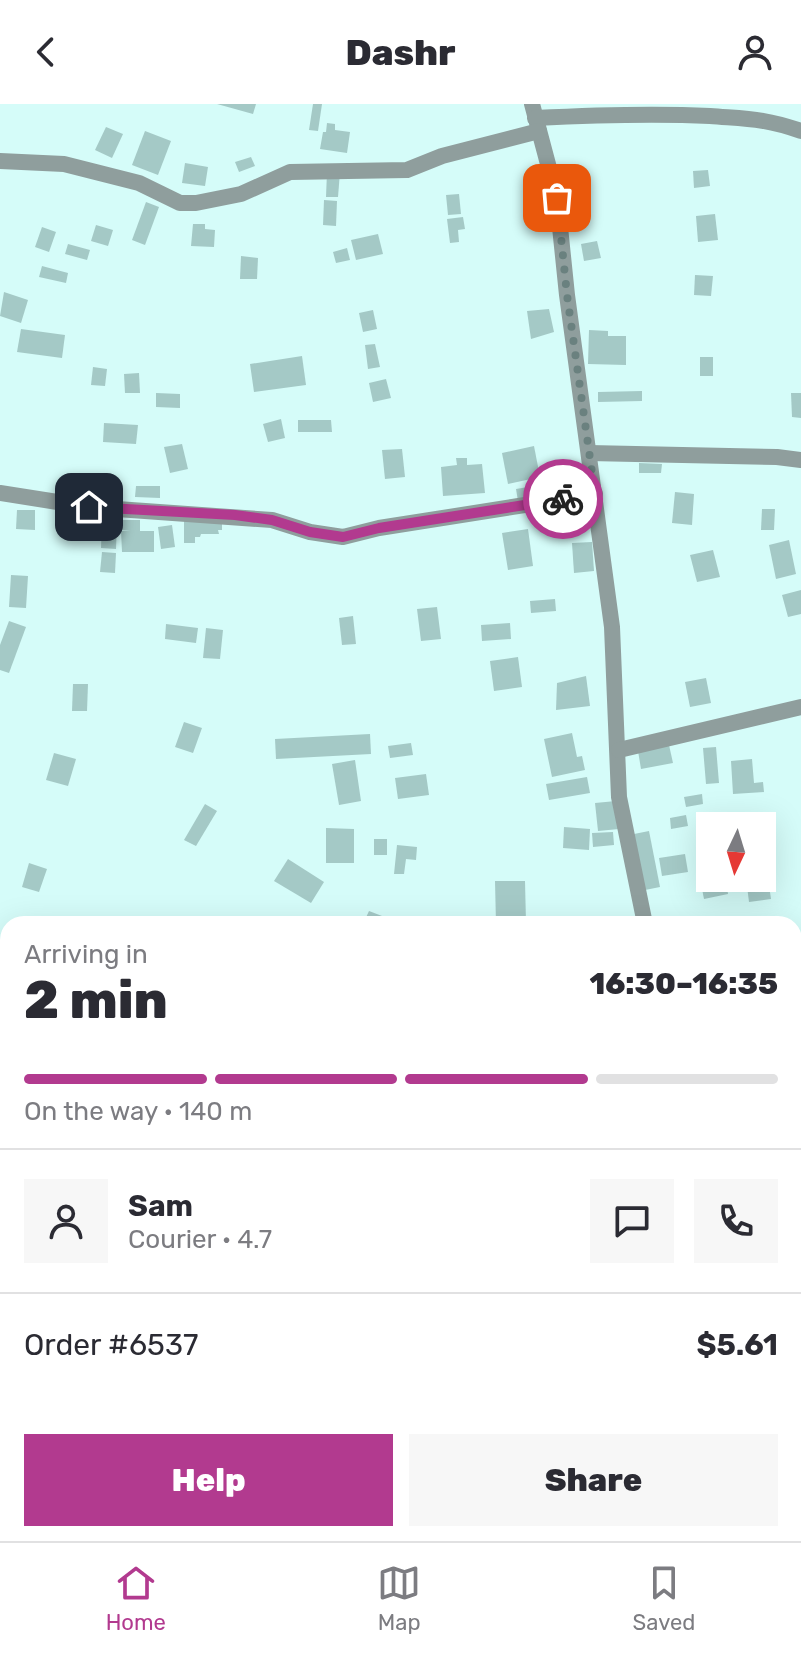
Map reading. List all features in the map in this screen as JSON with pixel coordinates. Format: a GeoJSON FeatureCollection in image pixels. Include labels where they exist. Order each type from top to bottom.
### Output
{"type":"FeatureCollection","features":[{"type":"Feature","properties":{"kind":"street"},"geometry":{"type":"LineString","coordinates":[[0,161],[64,164],[139,183],[180,203],[196,203],[241,194],[290,172],[407,170],[535,118],[626,113],[750,117],[771,120],[801,131]]}},
{"type":"Feature","properties":{"kind":"street"},"geometry":{"type":"LineString","coordinates":[[535,118],[557,198],[562,257],[612,627],[619,797],[643,916]]}},
{"type":"Feature","properties":{"kind":"street"},"geometry":{"type":"LineString","coordinates":[[589,453],[801,460]]}},
{"type":"Feature","properties":{"kind":"street"},"geometry":{"type":"LineString","coordinates":[[0,493],[89,507],[235,515],[272,520],[310,532],[343,537],[379,528],[595,494]]}},
{"type":"Feature","properties":{"kind":"street"},"geometry":{"type":"LineString","coordinates":[[619,750],[801,707]]}},
{"type":"Feature","properties":{"kind":"building"},"geometry":{"type":"Polygon","coordinates":[[[217,104],[256,104],[253,114],[217,104]]]}},
{"type":"Feature","properties":{"kind":"building"},"geometry":{"type":"Polygon","coordinates":[[[313,104],[322,104],[318,131],[309,130],[313,104]]]}},
{"type":"Feature","properties":{"kind":"building"},"geometry":{"type":"Polygon","coordinates":[[[327,123],[335,124],[335,130],[350,132],[347,153],[320,149],[327,123]]]}},
{"type":"Feature","properties":{"kind":"building"},"geometry":{"type":"Polygon","coordinates":[[[106,127],[123,134],[112,158],[95,150],[106,127]]]}},
{"type":"Feature","properties":{"kind":"building"},"geometry":{"type":"Polygon","coordinates":[[[145,131],[171,141],[158,175],[132,165],[145,131]]]}},
{"type":"Feature","properties":{"kind":"building"},"geometry":{"type":"Polygon","coordinates":[[[251,157],[255,166],[239,172],[235,162],[251,157]]]}},
{"type":"Feature","properties":{"kind":"building"},"geometry":{"type":"Polygon","coordinates":[[[185,163],[208,167],[205,186],[182,183],[185,163]]]}},
{"type":"Feature","properties":{"kind":"building"},"geometry":{"type":"Polygon","coordinates":[[[708,170],[710,186],[694,188],[693,171],[708,170]]]}},
{"type":"Feature","properties":{"kind":"building"},"geometry":{"type":"Polygon","coordinates":[[[327,172],[340,172],[338,197],[326,197],[327,172]]]}},
{"type":"Feature","properties":{"kind":"building"},"geometry":{"type":"Polygon","coordinates":[[[459,194],[461,214],[448,215],[446,195],[459,194]]]}},
{"type":"Feature","properties":{"kind":"building"},"geometry":{"type":"Polygon","coordinates":[[[324,200],[337,201],[336,226],[323,225],[324,200]]]}},
{"type":"Feature","properties":{"kind":"building"},"geometry":{"type":"Polygon","coordinates":[[[146,202],[159,207],[145,245],[132,240],[146,202]]]}},
{"type":"Feature","properties":{"kind":"building"},"geometry":{"type":"Polygon","coordinates":[[[715,214],[718,240],[698,242],[696,216],[715,214]]]}},
{"type":"Feature","properties":{"kind":"building"},"geometry":{"type":"Polygon","coordinates":[[[463,217],[465,229],[458,230],[459,242],[450,243],[447,219],[463,217]]]}},
{"type":"Feature","properties":{"kind":"building"},"geometry":{"type":"Polygon","coordinates":[[[193,224],[205,224],[205,229],[215,230],[214,247],[191,246],[193,224]]]}},
{"type":"Feature","properties":{"kind":"building"},"geometry":{"type":"Polygon","coordinates":[[[96,225],[113,230],[108,246],[91,241],[96,225]]]}},
{"type":"Feature","properties":{"kind":"building"},"geometry":{"type":"Polygon","coordinates":[[[42,227],[56,232],[49,252],[35,247],[42,227]]]}},
{"type":"Feature","properties":{"kind":"building"},"geometry":{"type":"Polygon","coordinates":[[[378,234],[383,254],[356,260],[351,240],[378,234]]]}},
{"type":"Feature","properties":{"kind":"building"},"geometry":{"type":"Polygon","coordinates":[[[597,241],[601,258],[584,261],[581,244],[597,241]]]}},
{"type":"Feature","properties":{"kind":"building"},"geometry":{"type":"Polygon","coordinates":[[[68,244],[90,250],[87,260],[65,254],[68,244]]]}},
{"type":"Feature","properties":{"kind":"building"},"geometry":{"type":"Polygon","coordinates":[[[347,248],[350,260],[336,263],[333,252],[347,248]]]}},
{"type":"Feature","properties":{"kind":"building"},"geometry":{"type":"Polygon","coordinates":[[[241,256],[258,258],[257,279],[240,279],[241,256]]]}},
{"type":"Feature","properties":{"kind":"building"},"geometry":{"type":"Polygon","coordinates":[[[42,266],[68,273],[66,283],[39,277],[42,266]]]}},
{"type":"Feature","properties":{"kind":"building"},"geometry":{"type":"Polygon","coordinates":[[[695,275],[713,276],[711,296],[694,295],[695,275]]]}},
{"type":"Feature","properties":{"kind":"building"},"geometry":{"type":"Polygon","coordinates":[[[4,292],[28,300],[21,323],[0,316],[4,292]]]}},
{"type":"Feature","properties":{"kind":"building"},"geometry":{"type":"Polygon","coordinates":[[[549,309],[554,332],[531,339],[527,311],[549,309]]]}},
{"type":"Feature","properties":{"kind":"building"},"geometry":{"type":"Polygon","coordinates":[[[373,310],[377,329],[363,332],[359,313],[373,310]]]}},
{"type":"Feature","properties":{"kind":"building"},"geometry":{"type":"Polygon","coordinates":[[[21,329],[65,335],[62,358],[17,352],[21,329]]]}},
{"type":"Feature","properties":{"kind":"building"},"geometry":{"type":"Polygon","coordinates":[[[589,330],[608,331],[608,336],[626,336],[626,365],[588,364],[589,330]]]}},
{"type":"Feature","properties":{"kind":"building"},"geometry":{"type":"Polygon","coordinates":[[[375,344],[380,367],[368,369],[365,345],[375,344]]]}},
{"type":"Feature","properties":{"kind":"building"},"geometry":{"type":"Polygon","coordinates":[[[302,356],[306,385],[254,392],[250,364],[302,356]]]}},
{"type":"Feature","properties":{"kind":"building"},"geometry":{"type":"Polygon","coordinates":[[[700,357],[713,357],[713,376],[700,376],[700,357]]]}},
{"type":"Feature","properties":{"kind":"building"},"geometry":{"type":"Polygon","coordinates":[[[93,367],[107,369],[105,386],[91,385],[93,367]]]}},
{"type":"Feature","properties":{"kind":"building"},"geometry":{"type":"Polygon","coordinates":[[[139,373],[140,393],[125,393],[124,374],[139,373]]]}},
{"type":"Feature","properties":{"kind":"building"},"geometry":{"type":"Polygon","coordinates":[[[386,379],[391,398],[373,402],[369,383],[386,379]]]}},
{"type":"Feature","properties":{"kind":"building"},"geometry":{"type":"Polygon","coordinates":[[[642,391],[642,401],[598,402],[598,392],[642,391]]]}},
{"type":"Feature","properties":{"kind":"building"},"geometry":{"type":"Polygon","coordinates":[[[156,393],[180,394],[180,408],[156,407],[156,393]]]}},
{"type":"Feature","properties":{"kind":"building"},"geometry":{"type":"Polygon","coordinates":[[[791,393],[801,393],[801,418],[792,417],[791,393]]]}},
{"type":"Feature","properties":{"kind":"building"},"geometry":{"type":"Polygon","coordinates":[[[281,419],[285,438],[268,442],[263,424],[281,419]]]}},
{"type":"Feature","properties":{"kind":"building"},"geometry":{"type":"Polygon","coordinates":[[[298,420],[331,420],[332,432],[298,432],[298,420]]]}},
{"type":"Feature","properties":{"kind":"building"},"geometry":{"type":"Polygon","coordinates":[[[104,423],[138,425],[136,444],[103,442],[104,423]]]}},
{"type":"Feature","properties":{"kind":"building"},"geometry":{"type":"Polygon","coordinates":[[[182,444],[188,469],[170,473],[164,447],[182,444]]]}},
{"type":"Feature","properties":{"kind":"building"},"geometry":{"type":"Polygon","coordinates":[[[534,446],[540,477],[508,484],[502,453],[534,446]]]}},
{"type":"Feature","properties":{"kind":"building"},"geometry":{"type":"Polygon","coordinates":[[[402,449],[405,477],[385,479],[382,450],[402,449]]]}},
{"type":"Feature","properties":{"kind":"building"},"geometry":{"type":"Polygon","coordinates":[[[456,458],[467,458],[467,465],[482,464],[485,493],[443,496],[441,467],[457,465],[456,458]]]}},
{"type":"Feature","properties":{"kind":"building"},"geometry":{"type":"Polygon","coordinates":[[[639,463],[662,464],[661,473],[639,473],[639,463]]]}},
{"type":"Feature","properties":{"kind":"building"},"geometry":{"type":"Polygon","coordinates":[[[61,478],[76,482],[73,494],[57,490],[61,478]]]}},
{"type":"Feature","properties":{"kind":"building"},"geometry":{"type":"Polygon","coordinates":[[[136,486],[160,486],[160,498],[135,497],[136,486]]]}},
{"type":"Feature","properties":{"kind":"building"},"geometry":{"type":"Polygon","coordinates":[[[534,486],[536,498],[518,501],[516,489],[534,486]]]}},
{"type":"Feature","properties":{"kind":"building"},"geometry":{"type":"Polygon","coordinates":[[[675,492],[694,494],[692,525],[672,523],[675,492]]]}},
{"type":"Feature","properties":{"kind":"building"},"geometry":{"type":"Polygon","coordinates":[[[762,509],[775,509],[774,530],[761,530],[762,509]]]}},
{"type":"Feature","properties":{"kind":"building"},"geometry":{"type":"Polygon","coordinates":[[[17,510],[35,510],[35,530],[16,529],[17,510]]]}},
{"type":"Feature","properties":{"kind":"building"},"geometry":{"type":"Polygon","coordinates":[[[184,519],[222,519],[222,530],[218,530],[219,534],[201,534],[195,537],[195,543],[184,543],[184,519]]]}},
{"type":"Feature","properties":{"kind":"building"},"geometry":{"type":"Polygon","coordinates":[[[120,520],[140,520],[140,531],[154,531],[154,552],[122,552],[121,531],[130,530],[120,530],[120,520]]]}},
{"type":"Feature","properties":{"kind":"building"},"geometry":{"type":"Polygon","coordinates":[[[102,522],[117,522],[116,549],[101,548],[102,522]]]}},
{"type":"Feature","properties":{"kind":"building"},"geometry":{"type":"Polygon","coordinates":[[[172,525],[175,547],[161,549],[158,527],[172,525]]]}},
{"type":"Feature","properties":{"kind":"building"},"geometry":{"type":"Polygon","coordinates":[[[528,529],[533,566],[508,570],[502,533],[528,529]]]}},
{"type":"Feature","properties":{"kind":"building"},"geometry":{"type":"Polygon","coordinates":[[[789,540],[796,574],[776,579],[769,545],[789,540]]]}},
{"type":"Feature","properties":{"kind":"building"},"geometry":{"type":"Polygon","coordinates":[[[592,542],[594,571],[574,573],[572,543],[592,542]]]}},
{"type":"Feature","properties":{"kind":"building"},"geometry":{"type":"Polygon","coordinates":[[[713,550],[720,577],[697,582],[690,555],[713,550]]]}},
{"type":"Feature","properties":{"kind":"building"},"geometry":{"type":"Polygon","coordinates":[[[102,552],[116,553],[115,573],[100,572],[102,552]]]}},
{"type":"Feature","properties":{"kind":"building"},"geometry":{"type":"Polygon","coordinates":[[[11,575],[28,576],[26,608],[9,607],[11,575]]]}},
{"type":"Feature","properties":{"kind":"building"},"geometry":{"type":"Polygon","coordinates":[[[801,590],[801,614],[788,617],[782,595],[801,590]]]}},
{"type":"Feature","properties":{"kind":"building"},"geometry":{"type":"Polygon","coordinates":[[[555,599],[556,611],[531,613],[530,601],[555,599]]]}},
{"type":"Feature","properties":{"kind":"building"},"geometry":{"type":"Polygon","coordinates":[[[437,607],[441,639],[421,641],[417,609],[437,607]]]}},
{"type":"Feature","properties":{"kind":"building"},"geometry":{"type":"Polygon","coordinates":[[[353,616],[356,644],[342,645],[339,618],[353,616]]]}},
{"type":"Feature","properties":{"kind":"building"},"geometry":{"type":"Polygon","coordinates":[[[9,621],[26,627],[9,673],[0,670],[0,645],[9,621]]]}},
{"type":"Feature","properties":{"kind":"building"},"geometry":{"type":"Polygon","coordinates":[[[510,623],[511,639],[482,641],[481,625],[510,623]]]}},
{"type":"Feature","properties":{"kind":"building"},"geometry":{"type":"Polygon","coordinates":[[[166,624],[198,628],[196,643],[165,639],[166,624]]]}},
{"type":"Feature","properties":{"kind":"building"},"geometry":{"type":"Polygon","coordinates":[[[206,628],[223,630],[220,659],[203,658],[206,628]]]}},
{"type":"Feature","properties":{"kind":"building"},"geometry":{"type":"Polygon","coordinates":[[[518,657],[522,687],[494,691],[490,661],[518,657]]]}},
{"type":"Feature","properties":{"kind":"building"},"geometry":{"type":"Polygon","coordinates":[[[586,676],[590,706],[556,710],[557,683],[586,676]]]}},
{"type":"Feature","properties":{"kind":"building"},"geometry":{"type":"Polygon","coordinates":[[[706,678],[711,703],[690,707],[685,682],[706,678]]]}},
{"type":"Feature","properties":{"kind":"building"},"geometry":{"type":"Polygon","coordinates":[[[73,684],[88,684],[87,711],[72,711],[73,684]]]}},
{"type":"Feature","properties":{"kind":"building"},"geometry":{"type":"Polygon","coordinates":[[[184,722],[202,728],[193,753],[175,747],[184,722]]]}},
{"type":"Feature","properties":{"kind":"building"},"geometry":{"type":"Polygon","coordinates":[[[572,733],[577,757],[582,756],[585,770],[552,777],[544,739],[572,733]]]}},
{"type":"Feature","properties":{"kind":"building"},"geometry":{"type":"Polygon","coordinates":[[[370,734],[371,754],[276,759],[275,739],[370,734]]]}},
{"type":"Feature","properties":{"kind":"building"},"geometry":{"type":"Polygon","coordinates":[[[411,743],[413,755],[390,758],[388,746],[411,743]]]}},
{"type":"Feature","properties":{"kind":"building"},"geometry":{"type":"Polygon","coordinates":[[[669,745],[673,763],[641,769],[638,751],[669,745]]]}},
{"type":"Feature","properties":{"kind":"building"},"geometry":{"type":"Polygon","coordinates":[[[716,747],[719,783],[706,784],[703,748],[716,747]]]}},
{"type":"Feature","properties":{"kind":"building"},"geometry":{"type":"Polygon","coordinates":[[[54,753],[76,759],[68,786],[46,780],[54,753]]]}},
{"type":"Feature","properties":{"kind":"building"},"geometry":{"type":"Polygon","coordinates":[[[752,759],[754,783],[763,782],[764,792],[733,794],[731,761],[752,759]]]}},
{"type":"Feature","properties":{"kind":"building"},"geometry":{"type":"Polygon","coordinates":[[[355,760],[361,801],[339,805],[332,764],[355,760]]]}},
{"type":"Feature","properties":{"kind":"building"},"geometry":{"type":"Polygon","coordinates":[[[426,774],[429,795],[398,799],[395,778],[426,774]]]}},
{"type":"Feature","properties":{"kind":"building"},"geometry":{"type":"Polygon","coordinates":[[[587,777],[590,793],[549,800],[546,784],[587,777]]]}},
{"type":"Feature","properties":{"kind":"building"},"geometry":{"type":"Polygon","coordinates":[[[702,794],[703,804],[686,807],[684,797],[702,794]]]}},
{"type":"Feature","properties":{"kind":"building"},"geometry":{"type":"Polygon","coordinates":[[[616,801],[619,829],[598,831],[595,803],[616,801]]]}},
{"type":"Feature","properties":{"kind":"building"},"geometry":{"type":"Polygon","coordinates":[[[205,804],[217,811],[196,846],[184,840],[205,804]]]}},
{"type":"Feature","properties":{"kind":"building"},"geometry":{"type":"Polygon","coordinates":[[[686,815],[688,826],[671,829],[670,818],[686,815]]]}},
{"type":"Feature","properties":{"kind":"building"},"geometry":{"type":"Polygon","coordinates":[[[564,827],[590,829],[589,850],[563,848],[564,827]]]}},
{"type":"Feature","properties":{"kind":"building"},"geometry":{"type":"Polygon","coordinates":[[[326,828],[354,829],[354,863],[326,863],[326,828]]]}},
{"type":"Feature","properties":{"kind":"building"},"geometry":{"type":"Polygon","coordinates":[[[649,831],[660,887],[645,890],[634,834],[649,831]]]}},
{"type":"Feature","properties":{"kind":"building"},"geometry":{"type":"Polygon","coordinates":[[[613,832],[614,845],[593,847],[592,833],[613,832]]]}},
{"type":"Feature","properties":{"kind":"building"},"geometry":{"type":"Polygon","coordinates":[[[374,839],[387,839],[387,855],[374,855],[374,839]]]}},
{"type":"Feature","properties":{"kind":"building"},"geometry":{"type":"Polygon","coordinates":[[[397,845],[417,847],[416,860],[406,859],[404,874],[394,874],[397,845]]]}},
{"type":"Feature","properties":{"kind":"building"},"geometry":{"type":"Polygon","coordinates":[[[685,854],[688,872],[662,876],[659,858],[685,854]]]}},
{"type":"Feature","properties":{"kind":"building"},"geometry":{"type":"Polygon","coordinates":[[[288,859],[324,882],[311,903],[274,881],[288,859]]]}},
{"type":"Feature","properties":{"kind":"building"},"geometry":{"type":"Polygon","coordinates":[[[29,863],[47,869],[39,892],[22,887],[29,863]]]}},
{"type":"Feature","properties":{"kind":"building"},"geometry":{"type":"Polygon","coordinates":[[[495,881],[525,881],[526,916],[496,916],[495,881]]]}},
{"type":"Feature","properties":{"kind":"building"},"geometry":{"type":"Polygon","coordinates":[[[703,892],[728,892],[728,894],[704,899],[703,892]]]}},
{"type":"Feature","properties":{"kind":"building"},"geometry":{"type":"Polygon","coordinates":[[[748,892],[770,892],[771,899],[749,902],[748,892]]]}},
{"type":"Feature","properties":{"kind":"way so far"},"geometry":{"type":"LineString","coordinates":[[557,198],[567,295],[595,494],[563,499]]}},
{"type":"Feature","properties":{"kind":"route"},"geometry":{"type":"LineString","coordinates":[[89,507],[235,515],[272,520],[310,532],[343,537],[379,528],[563,499]]}}]}
